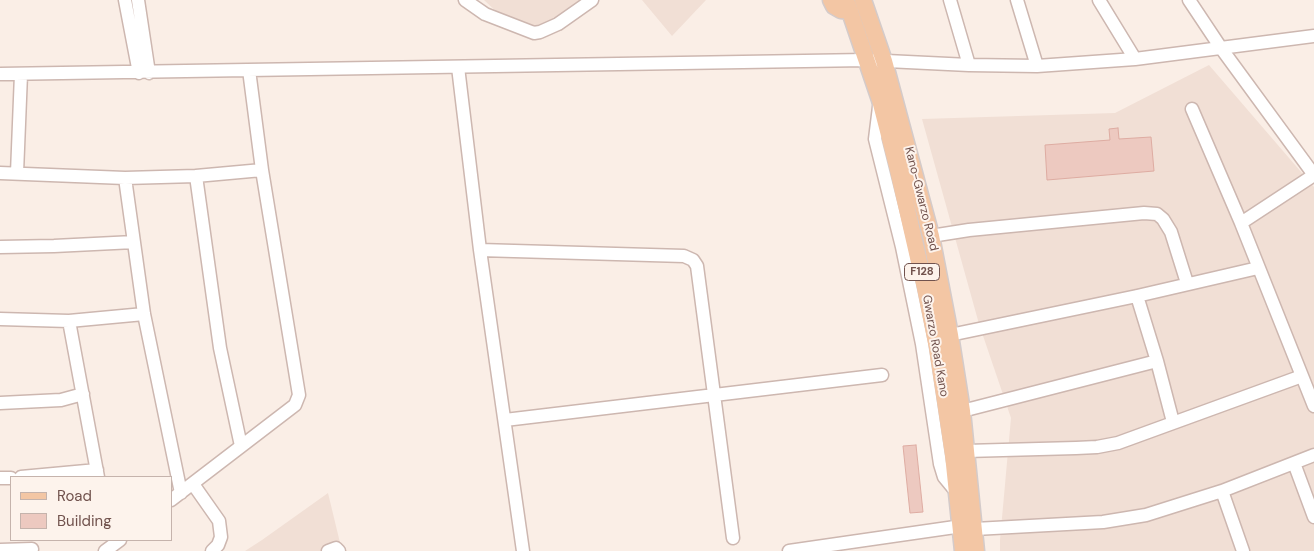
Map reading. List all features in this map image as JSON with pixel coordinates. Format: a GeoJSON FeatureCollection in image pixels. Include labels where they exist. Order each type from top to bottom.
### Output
{"type":"FeatureCollection","features":[{"type":"Feature","properties":{"kind":"main road"},"geometry":{"type":"LineString","coordinates":[[831,0],[834,6],[841,10],[848,5]]}},
{"type":"Feature","properties":{"kind":"main road","name":"Kano-Gwarzo Road"},"geometry":{"type":"LineString","coordinates":[[863,0],[884,61],[931,236],[962,410],[966,451],[968,528],[976,551]]}},
{"type":"Feature","properties":{"kind":"main road","name":"Gwarzo Road Kano"},"geometry":{"type":"LineString","coordinates":[[848,5],[880,100],[926,288],[937,348],[958,494],[968,528],[963,551]]}},
{"type":"Feature","properties":{"kind":"street"},"geometry":{"type":"LineString","coordinates":[[134,0],[144,73]]}},
{"type":"Feature","properties":{"kind":"street"},"geometry":{"type":"LineString","coordinates":[[465,0],[485,14],[534,33],[558,24],[592,0]]}},
{"type":"Feature","properties":{"kind":"street"},"geometry":{"type":"LineString","coordinates":[[950,0],[969,65]]}},
{"type":"Feature","properties":{"kind":"street"},"geometry":{"type":"LineString","coordinates":[[1016,0],[1037,66]]}},
{"type":"Feature","properties":{"kind":"street"},"geometry":{"type":"LineString","coordinates":[[1099,0],[1135,59]]}},
{"type":"Feature","properties":{"kind":"street"},"geometry":{"type":"LineString","coordinates":[[1189,0],[1221,48],[1314,175],[1241,223]]}},
{"type":"Feature","properties":{"kind":"street"},"geometry":{"type":"LineString","coordinates":[[0,74],[866,60],[1037,66],[1135,59],[1314,36]]}},
{"type":"Feature","properties":{"kind":"street"},"geometry":{"type":"LineString","coordinates":[[458,67],[480,250],[523,551]]}},
{"type":"Feature","properties":{"kind":"street"},"geometry":{"type":"LineString","coordinates":[[125,178],[144,314],[176,496],[295,405],[298,395],[262,170],[249,70]]}},
{"type":"Feature","properties":{"kind":"street"},"geometry":{"type":"LineString","coordinates":[[17,174],[21,74]]}},
{"type":"Feature","properties":{"kind":"street"},"geometry":{"type":"LineString","coordinates":[[1192,110],[1241,223],[1314,406]]}},
{"type":"Feature","properties":{"kind":"street"},"geometry":{"type":"LineString","coordinates":[[0,173],[125,178],[196,176],[262,170]]}},
{"type":"Feature","properties":{"kind":"street"},"geometry":{"type":"LineString","coordinates":[[196,176],[220,348],[241,446]]}},
{"type":"Feature","properties":{"kind":"street"},"geometry":{"type":"LineString","coordinates":[[931,236],[969,230],[1157,214],[1163,219],[1171,232],[1187,283]]}},
{"type":"Feature","properties":{"kind":"street"},"geometry":{"type":"LineString","coordinates":[[0,247],[134,242]]}},
{"type":"Feature","properties":{"kind":"street"},"geometry":{"type":"LineString","coordinates":[[480,250],[684,256],[693,260],[697,266],[733,538]]}},
{"type":"Feature","properties":{"kind":"street"},"geometry":{"type":"LineString","coordinates":[[950,335],[1137,296],[1258,268]]}},
{"type":"Feature","properties":{"kind":"street"},"geometry":{"type":"LineString","coordinates":[[1137,296],[1173,422]]}},
{"type":"Feature","properties":{"kind":"street"},"geometry":{"type":"LineString","coordinates":[[0,319],[69,321],[144,314]]}},
{"type":"Feature","properties":{"kind":"street"},"geometry":{"type":"LineString","coordinates":[[40,476],[97,473],[69,321]]}},
{"type":"Feature","properties":{"kind":"street"},"geometry":{"type":"LineString","coordinates":[[962,410],[1157,361]]}},
{"type":"Feature","properties":{"kind":"street"},"geometry":{"type":"LineString","coordinates":[[505,420],[882,375]]}},
{"type":"Feature","properties":{"kind":"street"},"geometry":{"type":"LineString","coordinates":[[966,451],[1097,447],[1118,443],[1302,376]]}},
{"type":"Feature","properties":{"kind":"street"},"geometry":{"type":"LineString","coordinates":[[0,403],[61,400],[83,394]]}},
{"type":"Feature","properties":{"kind":"street"},"geometry":{"type":"LineString","coordinates":[[789,551],[968,528],[1103,522],[1146,516],[1222,491],[1314,455]]}},
{"type":"Feature","properties":{"kind":"street"},"geometry":{"type":"LineString","coordinates":[[1294,463],[1314,518]]}},
{"type":"Feature","properties":{"kind":"street"},"geometry":{"type":"LineString","coordinates":[[193,484],[219,521],[221,536],[218,545],[212,551]]}},
{"type":"Feature","properties":{"kind":"street"},"geometry":{"type":"LineString","coordinates":[[1222,491],[1243,551]]}},
{"type":"Feature","properties":{"kind":"street"},"geometry":{"type":"LineString","coordinates":[[0,550],[32,546]]}},
{"type":"Feature","properties":{"kind":"street"},"geometry":{"type":"LineString","coordinates":[[328,551],[336,548],[339,551]]}},
{"type":"Feature","properties":{"kind":"shaded area"},"geometry":{"type":"Polygon","coordinates":[[[484,0],[589,0],[554,33],[502,17],[484,0]]]}},
{"type":"Feature","properties":{"kind":"shaded area"},"geometry":{"type":"Polygon","coordinates":[[[642,0],[706,0],[672,36],[642,0]]]}},
{"type":"Feature","properties":{"kind":"shaded area"},"geometry":{"type":"Polygon","coordinates":[[[1209,65],[1314,187],[1314,551],[1000,551],[1011,418],[979,324],[922,119],[1115,113],[1209,65]]]}},
{"type":"Feature","properties":{"kind":"shaded area"},"geometry":{"type":"Polygon","coordinates":[[[328,493],[342,551],[245,551],[262,540],[328,493]]]}},
{"type":"Feature","properties":{"kind":"building"},"geometry":{"type":"Polygon","coordinates":[[[1118,128],[1119,139],[1151,137],[1154,171],[1047,180],[1045,145],[1110,140],[1109,129],[1118,128]]]}},
{"type":"Feature","properties":{"kind":"building"},"geometry":{"type":"Polygon","coordinates":[[[916,445],[923,512],[910,513],[903,446],[916,445]]]}}]}
